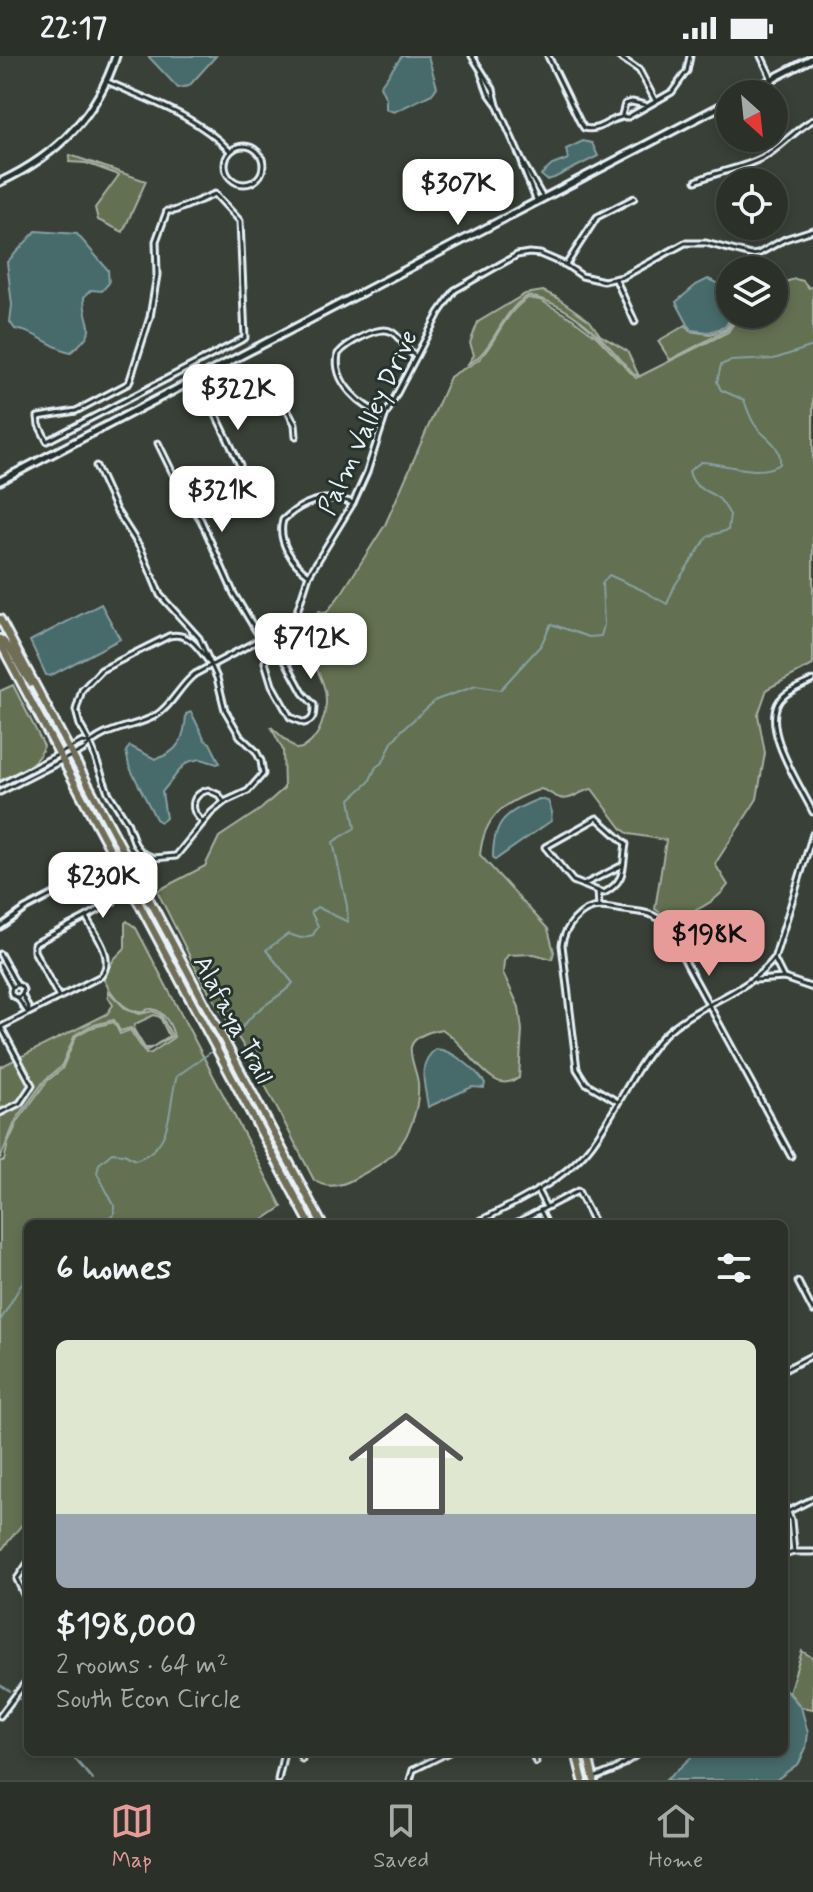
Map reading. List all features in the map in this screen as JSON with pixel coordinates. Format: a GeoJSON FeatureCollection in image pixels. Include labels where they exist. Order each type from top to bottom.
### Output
{"type":"FeatureCollection","features":[{"type":"Feature","properties":{"kind":"main road","name":"Alafaya Trail"},"geometry":{"type":"LineString","coordinates":[[0,619],[3,630],[72,751],[320,1220]]}},
{"type":"Feature","properties":{"kind":"main road","name":"Alafaya Trail"},"geometry":{"type":"LineString","coordinates":[[0,641],[308,1220]]}},
{"type":"Feature","properties":{"kind":"main road"},"geometry":{"type":"LineString","coordinates":[[0,641],[8,645],[23,674],[38,692]]}},
{"type":"Feature","properties":{"kind":"main road"},"geometry":{"type":"LineString","coordinates":[[117,861],[127,867],[140,893],[154,908]]}},
{"type":"Feature","properties":{"kind":"main road"},"geometry":{"type":"LineString","coordinates":[[179,979],[194,985]]}},
{"type":"Feature","properties":{"kind":"main road"},"geometry":{"type":"LineString","coordinates":[[252,1118],[258,1118],[268,1126]]}},
{"type":"Feature","properties":{"kind":"main road"},"geometry":{"type":"LineString","coordinates":[[577,1756],[583,1780]]}},
{"type":"Feature","properties":{"kind":"main road"},"geometry":{"type":"LineString","coordinates":[[588,1756],[594,1779]]}},
{"type":"Feature","properties":{"kind":"street"},"geometry":{"type":"LineString","coordinates":[[0,182],[25,171],[63,143],[108,82],[116,56]]}},
{"type":"Feature","properties":{"kind":"street"},"geometry":{"type":"LineString","coordinates":[[472,56],[493,89],[497,105],[540,200]]}},
{"type":"Feature","properties":{"kind":"street"},"geometry":{"type":"LineString","coordinates":[[548,56],[584,128],[595,130],[622,116],[628,117],[672,92],[681,83],[690,56]]}},
{"type":"Feature","properties":{"kind":"street"},"geometry":{"type":"LineString","coordinates":[[618,56],[639,70],[655,100]]}},
{"type":"Feature","properties":{"kind":"street"},"geometry":{"type":"LineString","coordinates":[[761,56],[772,79],[813,58]]}},
{"type":"Feature","properties":{"kind":"street"},"geometry":{"type":"LineString","coordinates":[[108,82],[196,122],[230,151]]}},
{"type":"Feature","properties":{"kind":"street"},"geometry":{"type":"LineString","coordinates":[[622,116],[625,104],[645,105]]}},
{"type":"Feature","properties":{"kind":"street"},"geometry":{"type":"LineString","coordinates":[[0,481],[716,108]]}},
{"type":"Feature","properties":{"kind":"street"},"geometry":{"type":"LineString","coordinates":[[696,181],[762,158],[813,120]]}},
{"type":"Feature","properties":{"kind":"street"},"geometry":{"type":"LineString","coordinates":[[248,146],[259,153],[264,165],[259,177],[246,184],[229,178],[225,163],[230,151],[248,146]]}},
{"type":"Feature","properties":{"kind":"street"},"geometry":{"type":"LineString","coordinates":[[215,194],[220,198],[240,221],[245,338],[47,441],[38,417],[76,411],[129,383],[150,317],[157,275],[156,241],[167,211],[215,194]]}},
{"type":"Feature","properties":{"kind":"street"},"geometry":{"type":"LineString","coordinates":[[566,265],[597,217],[634,198]]}},
{"type":"Feature","properties":{"kind":"street"},"geometry":{"type":"LineString","coordinates":[[635,322],[616,280],[685,243],[706,243],[751,255],[813,230]]}},
{"type":"Feature","properties":{"kind":"street","name":"Palm Valley Drive"},"geometry":{"type":"LineString","coordinates":[[0,792],[72,751],[82,742],[90,743],[160,713],[189,678],[295,618],[309,575],[353,503],[367,472],[385,416],[446,300],[463,285],[521,254],[540,254],[594,280],[616,280]]}},
{"type":"Feature","properties":{"kind":"street"},"geometry":{"type":"LineString","coordinates":[[385,416],[368,409],[354,397],[340,373],[338,354],[353,342],[385,329],[416,356]]}},
{"type":"Feature","properties":{"kind":"street"},"geometry":{"type":"LineString","coordinates":[[195,378],[207,392],[240,465]]}},
{"type":"Feature","properties":{"kind":"street"},"geometry":{"type":"LineString","coordinates":[[195,378],[201,395],[213,410]]}},
{"type":"Feature","properties":{"kind":"street"},"geometry":{"type":"LineString","coordinates":[[213,410],[261,389],[271,389],[278,394],[295,424],[296,436]]}},
{"type":"Feature","properties":{"kind":"street"},"geometry":{"type":"LineString","coordinates":[[201,395],[207,392]]}},
{"type":"Feature","properties":{"kind":"street"},"geometry":{"type":"LineString","coordinates":[[158,443],[181,490],[201,520],[234,594],[270,654],[284,658],[303,693],[314,705],[314,714],[308,722],[290,717],[265,671],[265,662],[270,654]]}},
{"type":"Feature","properties":{"kind":"street"},"geometry":{"type":"LineString","coordinates":[[96,466],[123,524],[141,549],[160,595],[199,638],[211,665],[220,687],[225,710],[240,736],[256,751],[263,774],[248,791],[224,802],[203,822],[184,850],[176,856],[162,859],[142,853],[108,792],[80,725],[76,710],[82,690],[101,670],[152,643],[175,635],[191,640],[211,665]]}},
{"type":"Feature","properties":{"kind":"street"},"geometry":{"type":"LineString","coordinates":[[309,575],[297,567],[281,537],[283,520],[320,498],[342,498],[353,503]]}},
{"type":"Feature","properties":{"kind":"street"},"geometry":{"type":"LineString","coordinates":[[813,680],[789,692],[779,701],[773,718],[776,737],[813,812]]}},
{"type":"Feature","properties":{"kind":"street","name":"Palm Valley Drive"},"geometry":{"type":"LineString","coordinates":[[0,785],[61,757]]}},
{"type":"Feature","properties":{"kind":"street"},"geometry":{"type":"LineString","coordinates":[[203,822],[194,816],[192,807],[193,800],[201,792],[208,790],[219,795],[224,802]]}},
{"type":"Feature","properties":{"kind":"street"},"geometry":{"type":"LineString","coordinates":[[597,818],[626,844],[623,865],[617,886],[604,893],[582,886],[573,881],[545,847],[597,818]]}},
{"type":"Feature","properties":{"kind":"street"},"geometry":{"type":"LineString","coordinates":[[481,1220],[537,1190],[579,1159],[597,1139],[650,1052],[665,1035],[708,1004],[755,980],[774,959],[813,834]]}},
{"type":"Feature","properties":{"kind":"street"},"geometry":{"type":"LineString","coordinates":[[805,860],[813,856]]}},
{"type":"Feature","properties":{"kind":"street"},"geometry":{"type":"LineString","coordinates":[[0,927],[45,897],[117,861]]}},
{"type":"Feature","properties":{"kind":"street"},"geometry":{"type":"LineString","coordinates":[[582,886],[623,865]]}},
{"type":"Feature","properties":{"kind":"street"},"geometry":{"type":"LineString","coordinates":[[598,891],[599,907]]}},
{"type":"Feature","properties":{"kind":"street"},"geometry":{"type":"LineString","coordinates":[[59,997],[34,951],[34,944],[113,902]]}},
{"type":"Feature","properties":{"kind":"street"},"geometry":{"type":"LineString","coordinates":[[618,1102],[586,1083],[577,1069],[562,945],[567,927],[590,909],[599,907],[657,916],[668,929],[791,1156]]}},
{"type":"Feature","properties":{"kind":"street"},"geometry":{"type":"LineString","coordinates":[[0,1113],[20,1103],[32,1085],[0,1026],[101,976],[107,967],[107,956],[86,917]]}},
{"type":"Feature","properties":{"kind":"street"},"geometry":{"type":"LineString","coordinates":[[0,954],[14,986],[11,993],[19,996]]}},
{"type":"Feature","properties":{"kind":"street"},"geometry":{"type":"LineString","coordinates":[[774,959],[784,978]]}},
{"type":"Feature","properties":{"kind":"street"},"geometry":{"type":"LineString","coordinates":[[0,965],[14,986],[23,990],[19,996]]}},
{"type":"Feature","properties":{"kind":"street"},"geometry":{"type":"LineString","coordinates":[[755,980],[784,978],[813,988]]}},
{"type":"Feature","properties":{"kind":"street"},"geometry":{"type":"LineString","coordinates":[[19,996],[24,1011],[28,1013]]}},
{"type":"Feature","properties":{"kind":"street"},"geometry":{"type":"LineString","coordinates":[[537,1190],[546,1207]]}},
{"type":"Feature","properties":{"kind":"street"},"geometry":{"type":"LineString","coordinates":[[521,1220],[578,1191],[593,1220]]}},
{"type":"Feature","properties":{"kind":"street"},"geometry":{"type":"LineString","coordinates":[[540,1210],[545,1220]]}},
{"type":"Feature","properties":{"kind":"street"},"geometry":{"type":"LineString","coordinates":[[798,1282],[813,1311]]}},
{"type":"Feature","properties":{"kind":"street"},"geometry":{"type":"LineString","coordinates":[[788,1368],[813,1355]]}},
{"type":"Feature","properties":{"kind":"street"},"geometry":{"type":"LineString","coordinates":[[794,1552],[789,1511],[813,1499]]}},
{"type":"Feature","properties":{"kind":"street"},"geometry":{"type":"LineString","coordinates":[[788,1554],[813,1552]]}},
{"type":"Feature","properties":{"kind":"street"},"geometry":{"type":"LineString","coordinates":[[24,1569],[17,1579],[24,1594]]}},
{"type":"Feature","properties":{"kind":"street"},"geometry":{"type":"LineString","coordinates":[[0,1716],[24,1684]]}},
{"type":"Feature","properties":{"kind":"street"},"geometry":{"type":"LineString","coordinates":[[278,1780],[283,1756]]}},
{"type":"Feature","properties":{"kind":"street"},"geometry":{"type":"LineString","coordinates":[[410,1780],[413,1770],[441,1756]]}},
{"type":"Feature","properties":{"kind":"street"},"geometry":{"type":"LineString","coordinates":[[534,1756],[536,1762]]}},
{"type":"Feature","properties":{"kind":"street"},"geometry":{"type":"LineString","coordinates":[[594,1779],[635,1756]]}},
{"type":"Feature","properties":{"kind":"green space"},"geometry":{"type":"Polygon","coordinates":[[[70,155],[146,181],[123,232],[98,220],[95,208],[119,175],[86,163],[69,162],[70,155]]]}},
{"type":"Feature","properties":{"kind":"green space"},"geometry":{"type":"Polygon","coordinates":[[[795,279],[803,281],[809,288],[813,286],[813,665],[767,689],[758,715],[765,753],[757,799],[715,864],[728,885],[702,907],[670,919],[655,909],[666,840],[629,834],[592,789],[564,799],[541,789],[507,805],[486,830],[480,855],[548,929],[554,952],[552,959],[534,954],[508,955],[504,961],[503,973],[519,1007],[522,1030],[519,1078],[510,1082],[497,1081],[442,1029],[424,1034],[411,1047],[418,1093],[415,1115],[401,1145],[382,1163],[349,1181],[334,1186],[319,1183],[314,1180],[251,1058],[201,979],[157,891],[205,866],[219,837],[261,809],[284,788],[283,750],[271,727],[296,749],[304,747],[317,734],[326,705],[322,680],[298,635],[300,628],[316,613],[326,613],[385,525],[450,377],[480,359],[520,304],[528,298],[540,300],[573,319],[597,337],[636,378],[731,328],[788,328],[788,281],[795,279]]]}},
{"type":"Feature","properties":{"kind":"green space"},"geometry":{"type":"Polygon","coordinates":[[[543,291],[590,321],[600,335],[627,351],[639,376],[633,374],[600,337],[573,315],[544,300],[528,296],[510,312],[485,350],[468,364],[474,355],[470,343],[478,322],[525,294],[543,291]]]}},
{"type":"Feature","properties":{"kind":"green space"},"geometry":{"type":"Polygon","coordinates":[[[686,325],[690,331],[710,334],[729,328],[670,360],[658,341],[686,325]]]}},
{"type":"Feature","properties":{"kind":"green space"},"geometry":{"type":"Polygon","coordinates":[[[13,685],[44,746],[32,763],[0,781],[0,691],[13,685]]]}},
{"type":"Feature","properties":{"kind":"green space"},"geometry":{"type":"Polygon","coordinates":[[[127,921],[136,928],[282,1207],[263,1220],[24,1220],[24,1522],[0,1552],[0,1161],[4,1161],[18,1121],[47,1081],[62,1069],[76,1036],[90,1028],[114,1022],[120,1034],[130,1030],[146,1054],[174,1037],[160,1012],[152,1009],[139,1012],[127,1008],[103,978],[125,948],[127,921]]]}},
{"type":"Feature","properties":{"kind":"green space"},"geometry":{"type":"Polygon","coordinates":[[[108,991],[127,1010],[140,1014],[153,1011],[161,1015],[172,1036],[146,1051],[131,1028],[120,1031],[114,1020],[90,1026],[75,1035],[61,1067],[45,1080],[16,1120],[0,1159],[0,1067],[107,1014],[113,1005],[108,991]],[[154,1015],[135,1024],[134,1030],[145,1048],[151,1048],[169,1036],[160,1017],[154,1015]]]}},
{"type":"Feature","properties":{"kind":"green space"},"geometry":{"type":"Polygon","coordinates":[[[802,1651],[813,1658],[813,1709],[801,1707],[789,1692],[802,1651]]]}},
{"type":"Feature","properties":{"kind":"water"},"geometry":{"type":"Polygon","coordinates":[[[148,56],[216,56],[189,86],[178,88],[148,56]]]}},
{"type":"Feature","properties":{"kind":"water"},"geometry":{"type":"Polygon","coordinates":[[[402,56],[428,56],[437,87],[432,94],[394,112],[386,109],[386,99],[380,86],[402,56]]]}},
{"type":"Feature","properties":{"kind":"water"},"geometry":{"type":"Polygon","coordinates":[[[583,141],[592,143],[598,156],[554,178],[547,180],[541,175],[552,165],[568,159],[566,149],[583,141]]]}},
{"type":"Feature","properties":{"kind":"water"},"geometry":{"type":"Polygon","coordinates":[[[36,231],[77,234],[108,270],[109,283],[102,291],[91,290],[84,297],[89,332],[71,352],[15,329],[10,322],[12,305],[7,262],[36,231]]]}},
{"type":"Feature","properties":{"kind":"water"},"geometry":{"type":"Polygon","coordinates":[[[708,279],[716,283],[716,328],[722,328],[709,332],[691,330],[676,302],[708,279]]]}},
{"type":"Feature","properties":{"kind":"water"},"geometry":{"type":"Polygon","coordinates":[[[101,604],[120,639],[50,676],[46,675],[30,641],[101,604]]]}},
{"type":"Feature","properties":{"kind":"water"},"geometry":{"type":"Polygon","coordinates":[[[191,712],[220,763],[201,759],[183,766],[162,792],[166,818],[161,822],[156,819],[129,766],[126,751],[130,746],[155,759],[170,753],[179,743],[186,714],[191,712]]]}},
{"type":"Feature","properties":{"kind":"water"},"geometry":{"type":"Polygon","coordinates":[[[539,799],[548,801],[551,821],[495,860],[496,834],[504,819],[518,808],[539,799]]]}},
{"type":"Feature","properties":{"kind":"water"},"geometry":{"type":"Polygon","coordinates":[[[436,1049],[450,1053],[470,1067],[485,1083],[484,1088],[472,1087],[428,1107],[424,1068],[436,1049]]]}},
{"type":"Feature","properties":{"kind":"water"},"geometry":{"type":"Polygon","coordinates":[[[788,1692],[801,1707],[808,1733],[806,1748],[799,1763],[776,1780],[666,1780],[693,1756],[788,1756],[788,1692]]]}},
{"type":"Feature","properties":{"kind":"waterway"},"geometry":{"type":"LineString","coordinates":[[220,1047],[257,1011],[293,983],[266,950],[288,934],[301,938],[313,935],[318,926],[311,912],[317,907],[348,922],[333,842],[355,828],[350,799],[369,782],[402,730],[436,700],[476,686],[500,690],[541,645],[551,624],[589,637],[601,636],[604,625],[602,584],[609,575],[667,604],[675,585],[708,536],[728,530],[730,515],[725,506],[697,485],[689,471],[701,462],[752,470],[780,464],[776,447],[755,425],[744,400],[721,390],[717,382],[721,365],[730,361],[774,359],[813,346]]}},
{"type":"Feature","properties":{"kind":"waterway"},"geometry":{"type":"LineString","coordinates":[[103,1220],[114,1215],[114,1205],[97,1173],[99,1164],[112,1153],[124,1154],[135,1160],[148,1154],[164,1135],[177,1076],[214,1050]]}},
{"type":"Feature","properties":{"kind":"waterway"},"geometry":{"type":"LineString","coordinates":[[0,1321],[24,1280]]}},
{"type":"Feature","properties":{"kind":"waterway"},"geometry":{"type":"LineString","coordinates":[[0,1685],[10,1691]]}},
{"type":"Feature","properties":{"kind":"waterway"},"geometry":{"type":"LineString","coordinates":[[19,1698],[24,1702]]}},
{"type":"Feature","properties":{"kind":"waterway"},"geometry":{"type":"LineString","coordinates":[[72,1756],[93,1780]]}}]}
